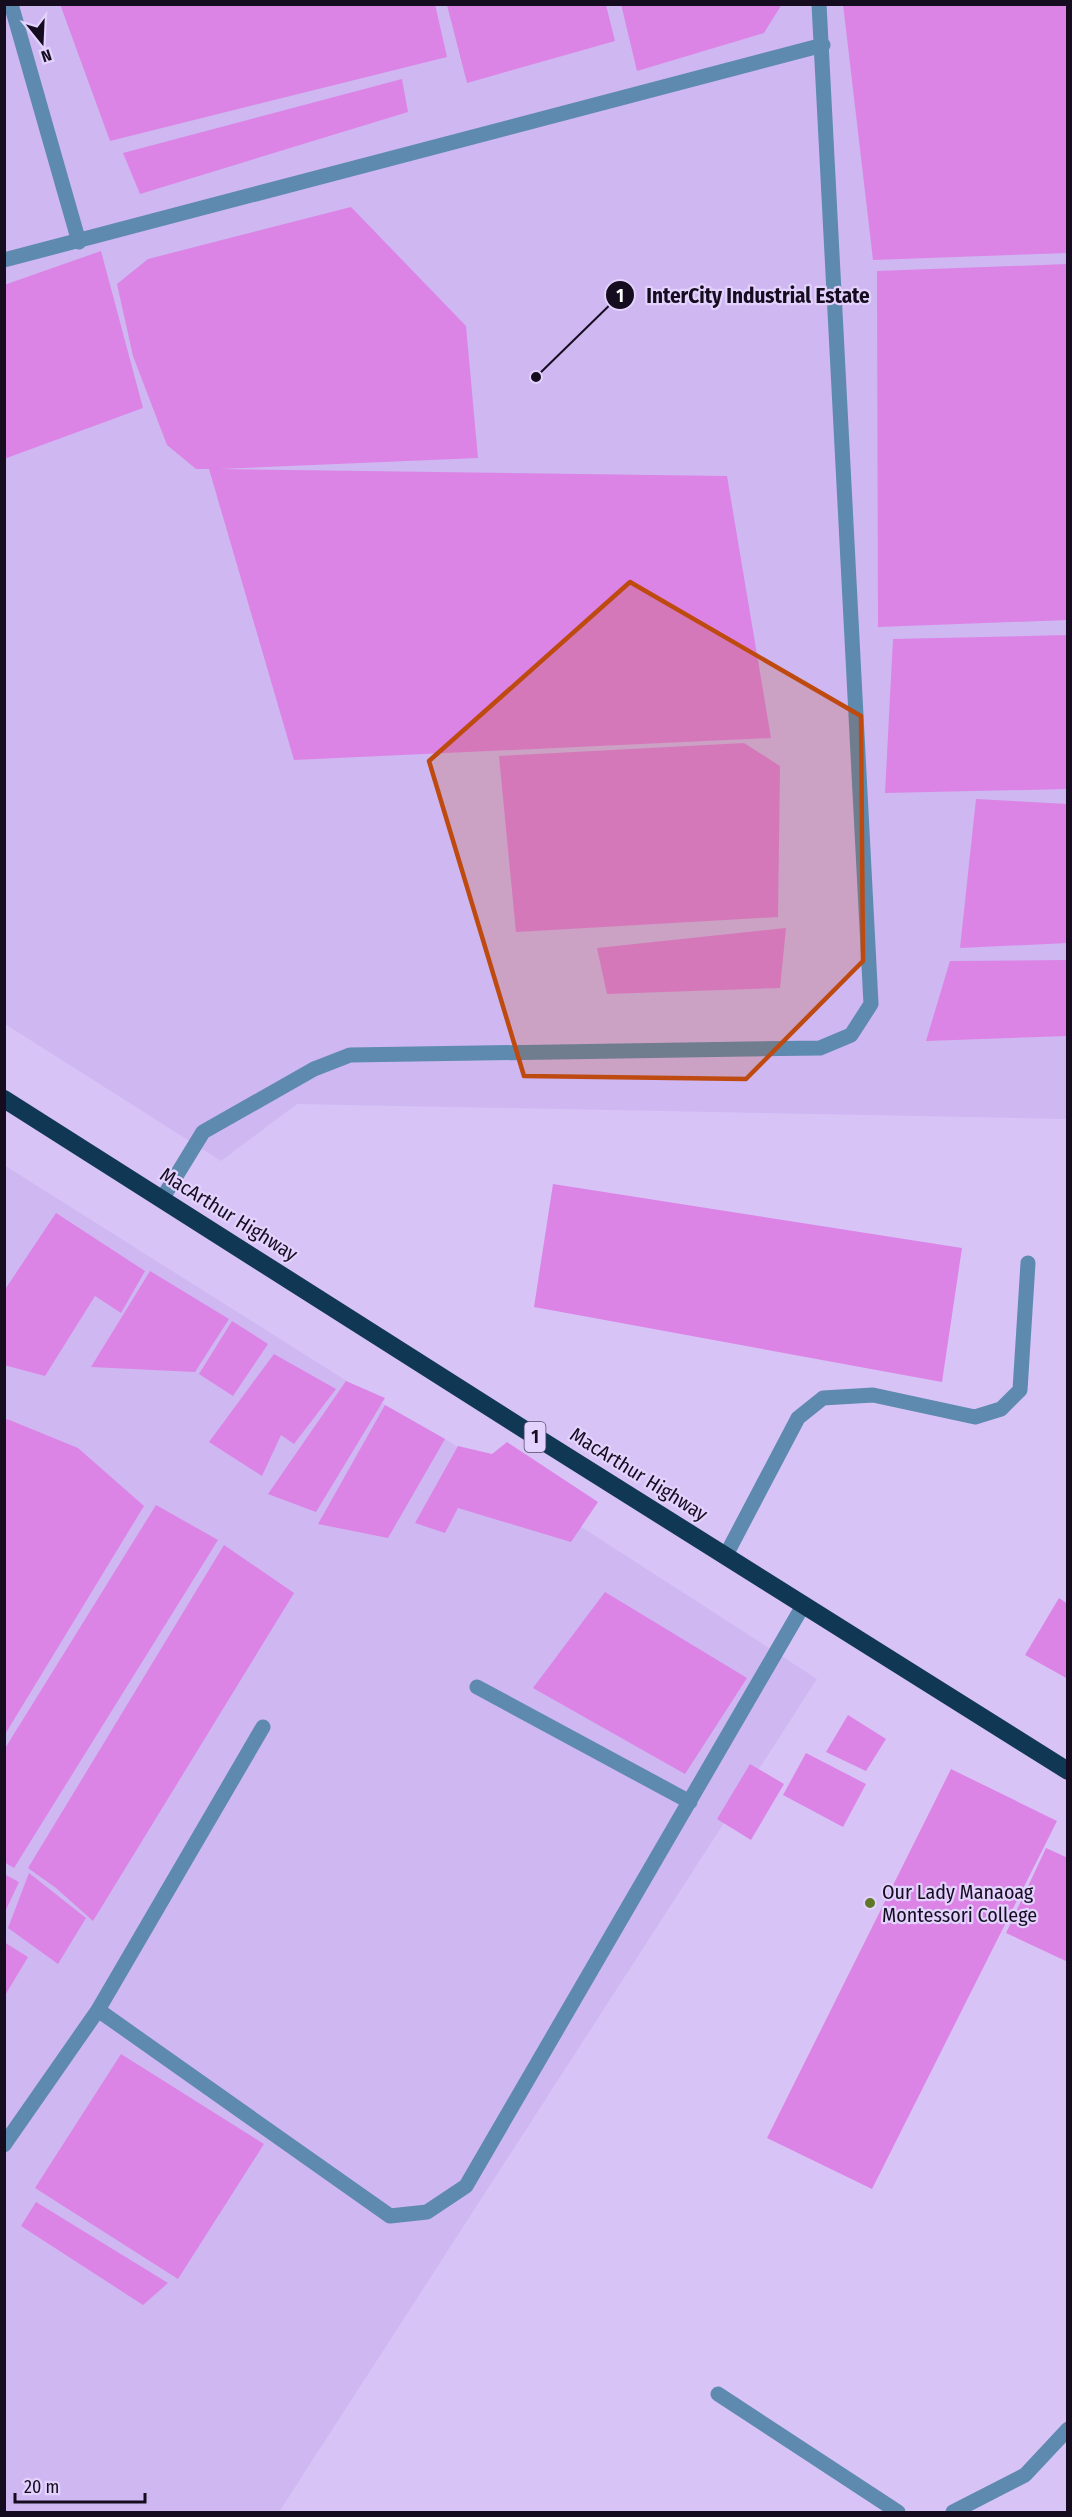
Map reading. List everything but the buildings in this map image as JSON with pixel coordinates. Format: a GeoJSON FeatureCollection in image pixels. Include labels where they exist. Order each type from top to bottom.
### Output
{"type":"FeatureCollection","features":[{"type":"Feature","properties":{"kind":"highway","name":"MacArthur Highway"},"geometry":{"type":"LineString","coordinates":[[4,1099],[532,1435],[1068,1771]]}},
{"type":"Feature","properties":{"kind":"lane"},"geometry":{"type":"LineString","coordinates":[[11,4],[80,242]]}},
{"type":"Feature","properties":{"kind":"lane"},"geometry":{"type":"LineString","coordinates":[[162,1199],[203,1132],[314,1069],[350,1055],[820,1048],[851,1035],[871,1004],[823,45],[819,4]]}},
{"type":"Feature","properties":{"kind":"lane"},"geometry":{"type":"LineString","coordinates":[[4,260],[80,242],[823,45]]}},
{"type":"Feature","properties":{"kind":"lane"},"geometry":{"type":"LineString","coordinates":[[726,1555],[798,1418],[823,1398],[873,1395],[975,1417],[1001,1409],[1020,1390],[1028,1263]]}},
{"type":"Feature","properties":{"kind":"lane"},"geometry":{"type":"LineString","coordinates":[[98,2010],[390,2216],[427,2212],[466,2187],[804,1604]]}},
{"type":"Feature","properties":{"kind":"lane"},"geometry":{"type":"LineString","coordinates":[[477,1687],[690,1802]]}},
{"type":"Feature","properties":{"kind":"lane"},"geometry":{"type":"LineString","coordinates":[[4,2145],[98,2010],[263,1727]]}},
{"type":"Feature","properties":{"kind":"lane"},"geometry":{"type":"LineString","coordinates":[[718,2394],[898,2512]]}},
{"type":"Feature","properties":{"kind":"lane"},"geometry":{"type":"LineString","coordinates":[[953,2512],[1025,2475],[1068,2429]]}},
{"type":"Feature","properties":{"kind":"highlighted area"},"geometry":{"type":"Polygon","coordinates":[[[630,582],[861,716],[863,961],[746,1079],[524,1076],[429,761],[630,582]]]}},
{"type":"Feature","properties":{"kind":"shaded area"},"geometry":{"type":"Polygon","coordinates":[[[4,5],[1067,5],[1067,1119],[297,1104],[221,1161],[5,1024],[4,5]]]}},
{"type":"Feature","properties":{"kind":"shaded area"},"geometry":{"type":"Polygon","coordinates":[[[4,1165],[377,1400],[445,1439],[817,1679],[279,2512],[5,2512],[4,1165]]]}},
{"type":"Feature","properties":{"kind":"place","name":"InterCity Industrial Estate"},"geometry":{"type":"Point","coordinates":[536,377]}},
{"type":"Feature","properties":{"kind":"place","name":"Our Lady Manaoag Montessori College"},"geometry":{"type":"Point","coordinates":[870,1903]}}]}
